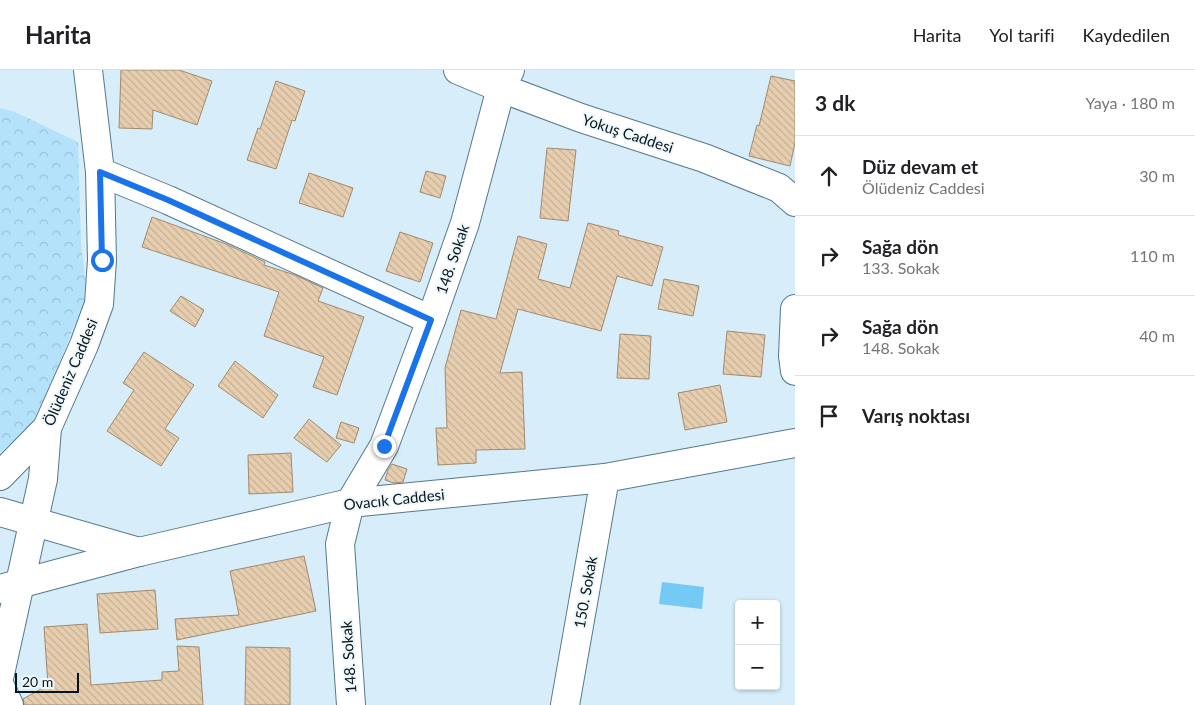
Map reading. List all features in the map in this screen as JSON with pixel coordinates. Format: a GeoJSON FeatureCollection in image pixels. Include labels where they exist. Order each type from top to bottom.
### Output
{"type":"FeatureCollection","features":[{"type":"Feature","properties":{"kind":"street","name":"Ölüdeniz Caddesi"},"geometry":{"type":"LineString","coordinates":[[0,476],[47,428],[84,345],[98,304],[102,260],[100,172],[88,70]]}},
{"type":"Feature","properties":{"kind":"street","name":"Yokuş Caddesi"},"geometry":{"type":"LineString","coordinates":[[458,70],[506,79],[581,118],[704,158],[778,188],[795,202]]}},
{"type":"Feature","properties":{"kind":"street","name":"148. Sokak"},"geometry":{"type":"LineString","coordinates":[[351,705],[340,544],[350,502],[384,446],[431,320],[465,223],[506,79]]}},
{"type":"Feature","properties":{"kind":"street"},"geometry":{"type":"LineString","coordinates":[[100,172],[168,200],[431,320]]}},
{"type":"Feature","properties":{"kind":"street"},"geometry":{"type":"LineString","coordinates":[[795,309],[793,356],[795,371]]}},
{"type":"Feature","properties":{"kind":"street"},"geometry":{"type":"LineString","coordinates":[[0,674],[10,586],[34,521],[43,479],[47,428]]}},
{"type":"Feature","properties":{"kind":"street","name":"Ovacık Caddesi"},"geometry":{"type":"LineString","coordinates":[[0,512],[139,552],[350,502],[605,478],[795,443]]}},
{"type":"Feature","properties":{"kind":"street","name":"150. Sokak"},"geometry":{"type":"LineString","coordinates":[[565,705],[605,478]]}},
{"type":"Feature","properties":{"kind":"street"},"geometry":{"type":"LineString","coordinates":[[10,586],[139,552]]}},
{"type":"Feature","properties":{"kind":"street"},"geometry":{"type":"LineString","coordinates":[[0,686],[9,705]]}},
{"type":"Feature","properties":{"kind":"green space"},"geometry":{"type":"Polygon","coordinates":[[[0,108],[15,112],[78,142],[81,244],[87,294],[51,384],[30,428],[0,452],[0,108]]]}},
{"type":"Feature","properties":{"kind":"water"},"geometry":{"type":"Polygon","coordinates":[[[662,582],[704,587],[702,609],[659,604],[662,582]]]}},
{"type":"Feature","properties":{"kind":"building"},"geometry":{"type":"Polygon","coordinates":[[[121,70],[179,70],[212,81],[197,125],[153,110],[152,129],[119,128],[121,70]]]}},
{"type":"Feature","properties":{"kind":"building"},"geometry":{"type":"Polygon","coordinates":[[[771,76],[795,81],[795,143],[790,166],[749,156],[757,125],[759,126],[771,76]]]}},
{"type":"Feature","properties":{"kind":"building"},"geometry":{"type":"Polygon","coordinates":[[[276,81],[305,91],[295,121],[292,120],[276,169],[247,160],[258,128],[260,129],[276,81]]]}},
{"type":"Feature","properties":{"kind":"building"},"geometry":{"type":"Polygon","coordinates":[[[547,148],[576,150],[568,221],[540,218],[547,148]]]}},
{"type":"Feature","properties":{"kind":"building"},"geometry":{"type":"Polygon","coordinates":[[[426,171],[446,176],[440,198],[420,192],[426,171]]]}},
{"type":"Feature","properties":{"kind":"building"},"geometry":{"type":"Polygon","coordinates":[[[309,173],[353,188],[343,217],[299,203],[309,173]]]}},
{"type":"Feature","properties":{"kind":"building"},"geometry":{"type":"Polygon","coordinates":[[[152,217],[226,244],[265,262],[264,265],[295,275],[323,288],[318,301],[364,317],[337,395],[313,387],[324,357],[264,336],[279,292],[142,247],[152,217]]]}},
{"type":"Feature","properties":{"kind":"building"},"geometry":{"type":"Polygon","coordinates":[[[588,223],[619,231],[618,235],[663,247],[652,286],[617,276],[601,331],[518,309],[500,373],[522,372],[525,449],[476,450],[476,463],[438,465],[436,428],[447,428],[445,368],[461,310],[496,319],[518,236],[547,244],[538,279],[570,288],[588,223]]]}},
{"type":"Feature","properties":{"kind":"building"},"geometry":{"type":"Polygon","coordinates":[[[400,232],[433,243],[420,282],[386,271],[400,232]]]}},
{"type":"Feature","properties":{"kind":"building"},"geometry":{"type":"Polygon","coordinates":[[[664,279],[699,286],[693,316],[658,309],[664,279]]]}},
{"type":"Feature","properties":{"kind":"building"},"geometry":{"type":"Polygon","coordinates":[[[181,296],[204,310],[195,327],[170,311],[181,296]]]}},
{"type":"Feature","properties":{"kind":"building"},"geometry":{"type":"Polygon","coordinates":[[[727,331],[765,335],[761,377],[723,374],[727,331]]]}},
{"type":"Feature","properties":{"kind":"building"},"geometry":{"type":"Polygon","coordinates":[[[620,334],[651,336],[649,379],[617,378],[620,334]]]}},
{"type":"Feature","properties":{"kind":"building"},"geometry":{"type":"Polygon","coordinates":[[[144,352],[194,385],[165,429],[179,438],[161,466],[107,431],[134,390],[123,383],[144,352]]]}},
{"type":"Feature","properties":{"kind":"building"},"geometry":{"type":"Polygon","coordinates":[[[235,361],[278,395],[263,418],[218,386],[235,361]]]}},
{"type":"Feature","properties":{"kind":"building"},"geometry":{"type":"Polygon","coordinates":[[[720,385],[727,422],[685,430],[678,393],[720,385]]]}},
{"type":"Feature","properties":{"kind":"building"},"geometry":{"type":"Polygon","coordinates":[[[309,419],[341,445],[327,462],[294,438],[309,419]]]}},
{"type":"Feature","properties":{"kind":"building"},"geometry":{"type":"Polygon","coordinates":[[[341,422],[359,428],[354,443],[336,438],[341,422]]]}},
{"type":"Feature","properties":{"kind":"building"},"geometry":{"type":"Polygon","coordinates":[[[291,453],[293,492],[249,494],[248,455],[291,453]]]}},
{"type":"Feature","properties":{"kind":"building"},"geometry":{"type":"Polygon","coordinates":[[[392,464],[407,469],[403,482],[394,483],[385,480],[392,464]]]}},
{"type":"Feature","properties":{"kind":"building"},"geometry":{"type":"Polygon","coordinates":[[[304,556],[316,611],[177,640],[175,619],[239,615],[230,571],[304,556]]]}},
{"type":"Feature","properties":{"kind":"building"},"geometry":{"type":"Polygon","coordinates":[[[155,590],[158,629],[100,633],[97,594],[155,590]]]}},
{"type":"Feature","properties":{"kind":"building"},"geometry":{"type":"Polygon","coordinates":[[[87,624],[91,685],[162,680],[162,672],[179,671],[177,646],[199,647],[203,705],[24,705],[23,699],[48,685],[44,627],[87,624]]]}},
{"type":"Feature","properties":{"kind":"building"},"geometry":{"type":"Polygon","coordinates":[[[246,647],[290,648],[290,705],[245,705],[246,647]]]}},
{"type":"Feature","properties":{"kind":"route"},"geometry":{"type":"LineString","coordinates":[[102,260],[100,172],[168,200],[431,320],[384,446]]}}]}
